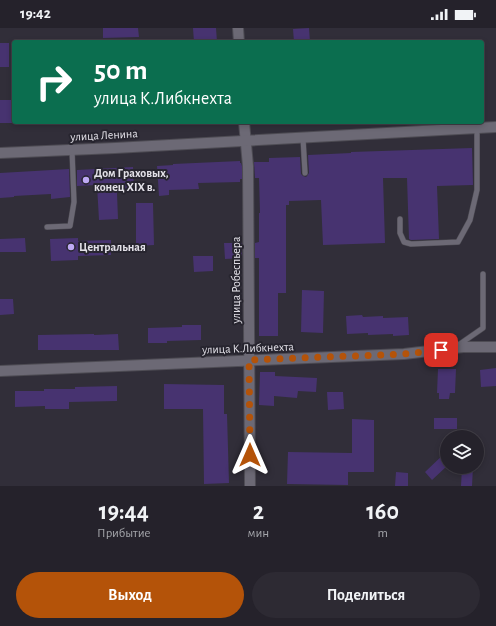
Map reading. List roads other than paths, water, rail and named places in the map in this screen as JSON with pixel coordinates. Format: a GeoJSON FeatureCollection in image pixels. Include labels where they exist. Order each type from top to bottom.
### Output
{"type":"FeatureCollection","features":[{"type":"Feature","properties":{"kind":"street"},"geometry":{"type":"LineString","coordinates":[[238,28],[239,40]]}},
{"type":"Feature","properties":{"kind":"street","name":"улица Робеспьера"},"geometry":{"type":"LineString","coordinates":[[244,124],[248,166],[250,486]]}},
{"type":"Feature","properties":{"kind":"street","name":"улица Ленина"},"geometry":{"type":"LineString","coordinates":[[0,153],[496,127]]}},
{"type":"Feature","properties":{"kind":"street","name":"улица К.Либкнехта"},"geometry":{"type":"LineString","coordinates":[[0,371],[404,354],[463,348],[496,347]]}},
{"type":"Feature","properties":{"kind":"lane"},"geometry":{"type":"LineString","coordinates":[[400,219],[400,233],[404,242],[411,244],[458,242],[470,220],[477,190],[477,128]]}},
{"type":"Feature","properties":{"kind":"lane"},"geometry":{"type":"LineString","coordinates":[[303,137],[305,173]]}},
{"type":"Feature","properties":{"kind":"lane"},"geometry":{"type":"LineString","coordinates":[[47,227],[70,226],[74,202],[72,150]]}},
{"type":"Feature","properties":{"kind":"lane"},"geometry":{"type":"LineString","coordinates":[[453,349],[483,328],[483,274]]}},
{"type":"Feature","properties":{"kind":"place","name":"Дом Граховых, конец XIX в."},"geometry":{"type":"Point","coordinates":[86,180]}},
{"type":"Feature","properties":{"kind":"place","name":"Центральная"},"geometry":{"type":"Point","coordinates":[71,247]}}]}
